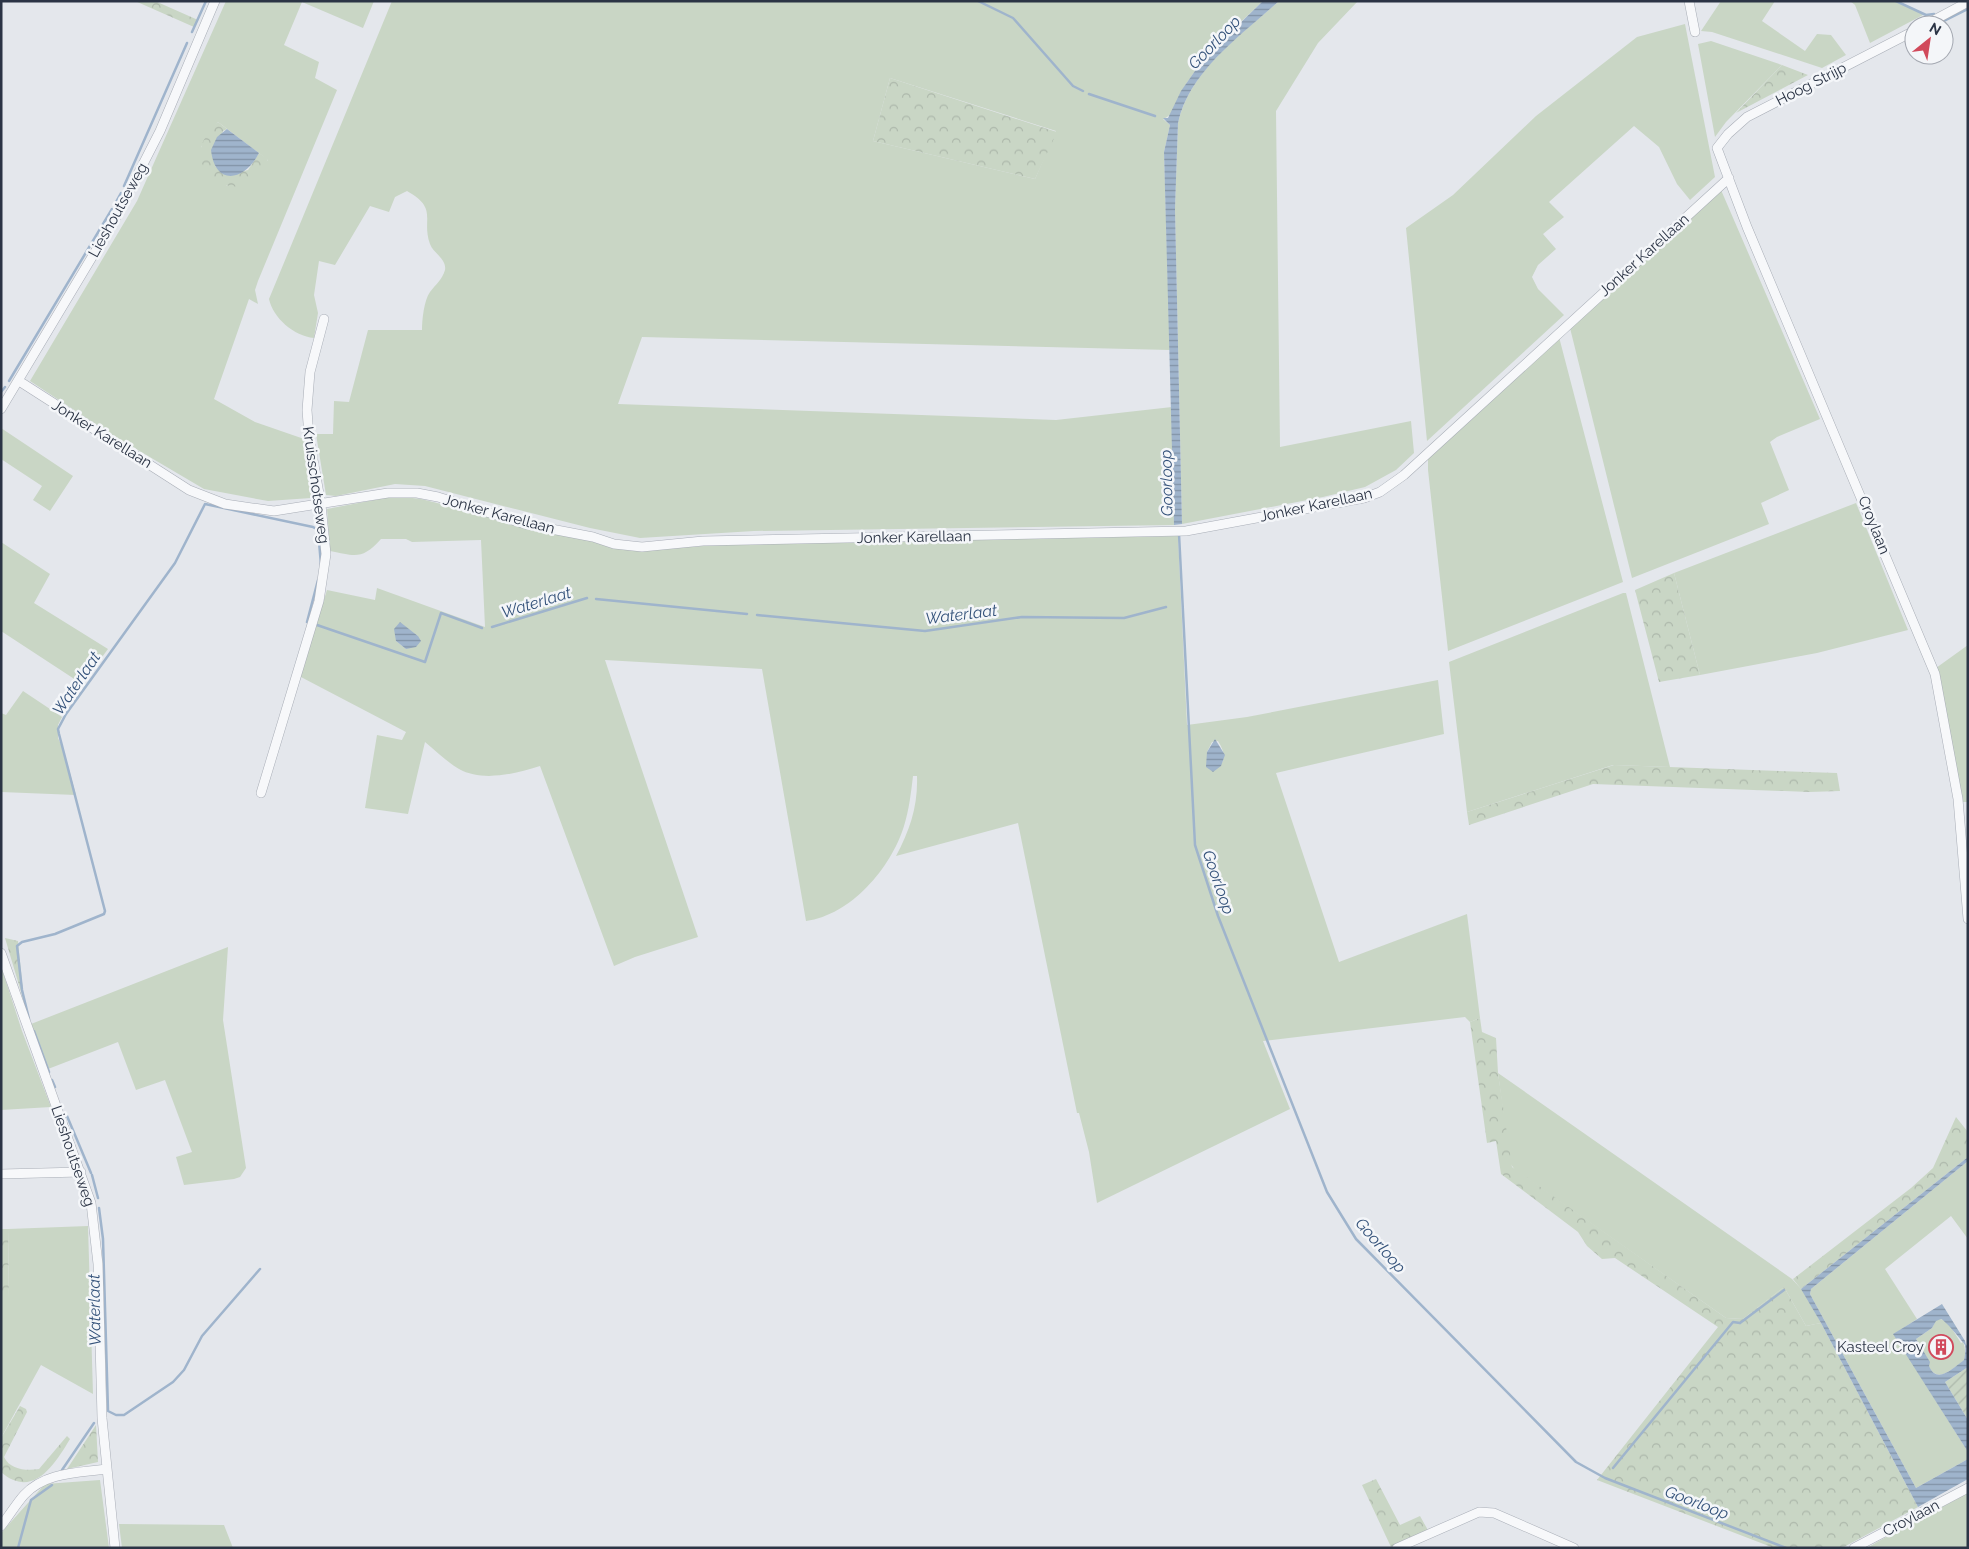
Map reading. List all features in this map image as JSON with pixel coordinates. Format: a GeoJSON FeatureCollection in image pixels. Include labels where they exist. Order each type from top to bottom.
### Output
{"type":"FeatureCollection","features":[{"type":"Feature","properties":{"kind":"street","name":"Lieshoutseweg"},"geometry":{"type":"LineString","coordinates":[[1,409],[120,209],[160,131],[215,1]]}},
{"type":"Feature","properties":{"kind":"street"},"geometry":{"type":"LineString","coordinates":[[1688,1],[1695,32]]}},
{"type":"Feature","properties":{"kind":"street"},"geometry":{"type":"LineString","coordinates":[[1944,15],[1968,2]]}},
{"type":"Feature","properties":{"kind":"street","name":"Hoog Strijp"},"geometry":{"type":"LineString","coordinates":[[1717,148],[1728,134],[1747,117],[1904,36]]}},
{"type":"Feature","properties":{"kind":"street","name":"Croylaan"},"geometry":{"type":"LineString","coordinates":[[1717,148],[1935,674],[1958,798],[1968,919]]}},
{"type":"Feature","properties":{"kind":"street","name":"Jonker Karellaan"},"geometry":{"type":"LineString","coordinates":[[18,381],[189,490],[225,504],[260,510],[321,504],[388,492],[417,493],[438,497],[525,524],[593,537],[614,544],[642,547],[703,542],[1186,531],[1364,498],[1380,492],[1404,475],[1729,178]]}},
{"type":"Feature","properties":{"kind":"street","name":"Kruisschotseweg"},"geometry":{"type":"LineString","coordinates":[[261,793],[319,601],[326,554],[321,504],[309,437],[307,410],[310,372],[324,319]]}},
{"type":"Feature","properties":{"kind":"street","name":"Lieshoutseweg"},"geometry":{"type":"LineString","coordinates":[[1,953],[91,1203],[98,1264],[102,1418],[115,1548]]}},
{"type":"Feature","properties":{"kind":"street"},"geometry":{"type":"LineString","coordinates":[[1,1174],[81,1172]]}},
{"type":"Feature","properties":{"kind":"street"},"geometry":{"type":"LineString","coordinates":[[1,1526],[24,1495],[43,1481],[59,1475],[107,1469]]}},
{"type":"Feature","properties":{"kind":"street","name":"Croylaan"},"geometry":{"type":"LineString","coordinates":[[1854,1548],[1968,1488]]}},
{"type":"Feature","properties":{"kind":"street"},"geometry":{"type":"LineString","coordinates":[[1397,1548],[1479,1512],[1494,1513],[1574,1548]]}},
{"type":"Feature","properties":{"kind":"green space"},"geometry":{"type":"Polygon","coordinates":[[[135,1],[155,1],[198,20],[194,27],[135,1]]]}},
{"type":"Feature","properties":{"kind":"green space"},"geometry":{"type":"Polygon","coordinates":[[[226,1],[374,1],[363,28],[302,2],[284,45],[319,62],[315,78],[337,90],[258,281],[255,290],[258,304],[249,299],[214,399],[255,422],[307,440],[315,497],[268,501],[204,489],[109,433],[30,381],[137,201],[226,1]],[[218,122],[201,147],[227,186],[268,160],[218,122]]]}},
{"type":"Feature","properties":{"kind":"green space"},"geometry":{"type":"Polygon","coordinates":[[[392,1],[1263,1],[1203,61],[1186,84],[1174,109],[1163,119],[1170,125],[1164,152],[1170,350],[642,337],[618,404],[1056,420],[1172,407],[1174,525],[754,531],[640,538],[590,528],[425,486],[395,484],[336,496],[326,495],[316,434],[333,434],[334,401],[349,402],[368,330],[422,330],[426,300],[445,270],[442,259],[430,244],[426,209],[423,203],[407,191],[395,197],[389,212],[370,206],[335,265],[319,261],[314,295],[318,313],[314,338],[299,334],[286,325],[275,313],[269,299],[392,1]],[[890,78],[873,141],[1035,179],[1056,131],[890,78]]]}},
{"type":"Feature","properties":{"kind":"green space"},"geometry":{"type":"Polygon","coordinates":[[[1279,1],[1358,1],[1318,43],[1276,111],[1280,447],[1411,421],[1414,453],[1396,470],[1365,487],[1182,524],[1175,209],[1178,123],[1184,104],[1193,87],[1218,55],[1279,1]]]}},
{"type":"Feature","properties":{"kind":"green space"},"geometry":{"type":"Polygon","coordinates":[[[1721,1],[1775,1],[1762,21],[1805,51],[1817,34],[1831,35],[1846,55],[1822,68],[1712,32],[1701,31],[1721,1]]]}},
{"type":"Feature","properties":{"kind":"green space"},"geometry":{"type":"Polygon","coordinates":[[[1850,1],[1898,1],[1923,15],[1904,15],[1904,25],[1870,43],[1855,5],[1850,1]]]}},
{"type":"Feature","properties":{"kind":"green space"},"geometry":{"type":"Polygon","coordinates":[[[1685,24],[1715,177],[1690,200],[1677,184],[1659,147],[1634,126],[1549,202],[1564,217],[1543,234],[1556,249],[1538,265],[1532,277],[1538,289],[1564,315],[1427,441],[1406,228],[1453,195],[1536,116],[1637,37],[1685,24]]]}},
{"type":"Feature","properties":{"kind":"green space"},"geometry":{"type":"Polygon","coordinates":[[[1711,41],[1782,65],[1726,122],[1715,137],[1698,44],[1711,41]]]}},
{"type":"Feature","properties":{"kind":"green space"},"geometry":{"type":"Polygon","coordinates":[[[1782,65],[1808,75],[1736,113],[1782,65]]]}},
{"type":"Feature","properties":{"kind":"green space"},"geometry":{"type":"Polygon","coordinates":[[[890,78],[1057,132],[1035,179],[873,141],[890,78]]]}},
{"type":"Feature","properties":{"kind":"green space"},"geometry":{"type":"Polygon","coordinates":[[[218,122],[227,129],[223,131],[215,166],[226,175],[248,170],[259,153],[268,159],[258,176],[249,183],[240,186],[222,184],[208,174],[203,166],[201,157],[202,144],[218,122]]]}},
{"type":"Feature","properties":{"kind":"green space"},"geometry":{"type":"Polygon","coordinates":[[[1721,190],[1820,419],[1777,437],[1770,442],[1789,490],[1761,503],[1769,524],[1632,578],[1570,328],[1721,190]]]}},
{"type":"Feature","properties":{"kind":"green space"},"geometry":{"type":"Polygon","coordinates":[[[1559,337],[1623,582],[1448,651],[1428,456],[1559,337]]]}},
{"type":"Feature","properties":{"kind":"green space"},"geometry":{"type":"Polygon","coordinates":[[[1,428],[73,476],[50,511],[33,500],[42,486],[1,459],[1,428]]]}},
{"type":"Feature","properties":{"kind":"green space"},"geometry":{"type":"Polygon","coordinates":[[[395,496],[421,499],[602,544],[654,549],[754,543],[1178,536],[1187,725],[1247,717],[1438,680],[1444,734],[1276,773],[1339,962],[1467,914],[1480,1018],[1470,1022],[1465,1017],[1263,1041],[1290,1109],[1097,1203],[1089,1152],[1079,1113],[1077,1113],[1018,823],[896,856],[909,827],[914,808],[917,776],[913,776],[909,808],[904,826],[890,858],[879,873],[867,887],[838,910],[823,917],[806,921],[762,669],[605,660],[698,937],[635,957],[614,966],[540,766],[510,774],[488,776],[468,773],[446,760],[425,742],[408,814],[365,808],[377,735],[402,740],[406,732],[299,676],[327,590],[375,600],[377,588],[485,627],[481,540],[412,542],[406,539],[381,539],[369,550],[358,555],[330,551],[327,509],[395,496]],[[400,623],[396,641],[406,649],[418,636],[400,623]],[[1218,741],[1212,742],[1207,752],[1209,769],[1213,771],[1218,768],[1224,758],[1223,750],[1218,741]]]}},
{"type":"Feature","properties":{"kind":"green space"},"geometry":{"type":"Polygon","coordinates":[[[1856,503],[1908,630],[1817,653],[1700,675],[1674,573],[1856,503]]]}},
{"type":"Feature","properties":{"kind":"green space"},"geometry":{"type":"Polygon","coordinates":[[[1,542],[50,574],[34,603],[108,649],[82,684],[1,631],[1,542]]]}},
{"type":"Feature","properties":{"kind":"green space"},"geometry":{"type":"Polygon","coordinates":[[[1674,573],[1700,675],[1659,682],[1635,590],[1674,573]]]}},
{"type":"Feature","properties":{"kind":"green space"},"geometry":{"type":"Polygon","coordinates":[[[1626,593],[1670,767],[1613,765],[1467,812],[1449,662],[1626,593]]]}},
{"type":"Feature","properties":{"kind":"green space"},"geometry":{"type":"Polygon","coordinates":[[[1968,645],[1968,802],[1963,802],[1936,668],[1968,645]]]}},
{"type":"Feature","properties":{"kind":"green space"},"geometry":{"type":"Polygon","coordinates":[[[23,691],[62,717],[58,725],[58,738],[64,751],[76,795],[1,792],[1,713],[6,715],[23,691]]]}},
{"type":"Feature","properties":{"kind":"green space"},"geometry":{"type":"Polygon","coordinates":[[[1614,765],[1837,773],[1840,791],[1809,792],[1593,784],[1469,825],[1467,812],[1614,765]]]}},
{"type":"Feature","properties":{"kind":"green space"},"geometry":{"type":"Polygon","coordinates":[[[5,938],[18,941],[24,1002],[5,938]]]}},
{"type":"Feature","properties":{"kind":"green space"},"geometry":{"type":"Polygon","coordinates":[[[228,947],[223,1020],[246,1168],[240,1177],[234,1179],[184,1185],[176,1157],[192,1152],[165,1080],[136,1090],[118,1042],[48,1069],[31,1024],[228,947]]]}},
{"type":"Feature","properties":{"kind":"green space"},"geometry":{"type":"Polygon","coordinates":[[[1,966],[22,1031],[51,1107],[1,1110],[1,966]]]}},
{"type":"Feature","properties":{"kind":"green space"},"geometry":{"type":"Polygon","coordinates":[[[1480,1018],[1482,1032],[1496,1038],[1498,1073],[1512,1167],[1726,1318],[1743,1319],[1784,1287],[1806,1326],[1821,1323],[1918,1507],[1842,1548],[1774,1548],[1597,1480],[1718,1327],[1615,1258],[1602,1259],[1587,1246],[1578,1232],[1501,1174],[1496,1141],[1487,1143],[1470,1022],[1480,1018]]]}},
{"type":"Feature","properties":{"kind":"green space"},"geometry":{"type":"Polygon","coordinates":[[[1498,1073],[1792,1279],[1806,1294],[1821,1323],[1806,1326],[1784,1287],[1743,1319],[1726,1318],[1515,1170],[1510,1163],[1498,1073]]]}},
{"type":"Feature","properties":{"kind":"green space"},"geometry":{"type":"Polygon","coordinates":[[[1956,1117],[1968,1132],[1968,1157],[1801,1289],[1793,1279],[1911,1188],[1933,1168],[1956,1117]]]}},
{"type":"Feature","properties":{"kind":"green space"},"geometry":{"type":"Polygon","coordinates":[[[1968,1161],[1968,1239],[1951,1216],[1885,1269],[1917,1319],[1894,1334],[1968,1452],[1968,1459],[1916,1488],[1810,1294],[1811,1289],[1968,1161]]]}},
{"type":"Feature","properties":{"kind":"green space"},"geometry":{"type":"Polygon","coordinates":[[[88,1226],[93,1394],[41,1365],[1,1438],[1,1298],[9,1298],[8,1229],[88,1226]]]}},
{"type":"Feature","properties":{"kind":"green space"},"geometry":{"type":"Polygon","coordinates":[[[2,1229],[8,1229],[9,1298],[1,1298],[2,1229]]]}},
{"type":"Feature","properties":{"kind":"green space"},"geometry":{"type":"Polygon","coordinates":[[[1936,1320],[1947,1321],[1961,1343],[1963,1342],[1965,1353],[1964,1360],[1952,1370],[1938,1375],[1930,1368],[1916,1339],[1932,1328],[1936,1320]]]}},
{"type":"Feature","properties":{"kind":"green space"},"geometry":{"type":"Polygon","coordinates":[[[1968,1367],[1968,1420],[1945,1382],[1968,1367]]]}},
{"type":"Feature","properties":{"kind":"green space"},"geometry":{"type":"Polygon","coordinates":[[[20,1406],[26,1409],[27,1412],[4,1457],[10,1465],[24,1470],[39,1469],[67,1436],[70,1439],[50,1468],[33,1480],[23,1482],[13,1480],[1,1472],[1,1438],[20,1406]]]}},
{"type":"Feature","properties":{"kind":"green space"},"geometry":{"type":"Polygon","coordinates":[[[96,1425],[98,1462],[67,1469],[96,1425]]]}},
{"type":"Feature","properties":{"kind":"green space"},"geometry":{"type":"Polygon","coordinates":[[[1376,1479],[1400,1525],[1420,1516],[1429,1532],[1391,1547],[1362,1485],[1376,1479]]]}},
{"type":"Feature","properties":{"kind":"green space"},"geometry":{"type":"Polygon","coordinates":[[[100,1480],[109,1548],[1,1548],[1,1533],[45,1484],[100,1480]]]}},
{"type":"Feature","properties":{"kind":"green space"},"geometry":{"type":"Polygon","coordinates":[[[1968,1493],[1968,1548],[1867,1548],[1877,1542],[1968,1493]]]}},
{"type":"Feature","properties":{"kind":"green space"},"geometry":{"type":"Polygon","coordinates":[[[119,1524],[224,1525],[233,1548],[122,1548],[119,1524]]]}},
{"type":"Feature","properties":{"kind":"water"},"geometry":{"type":"Polygon","coordinates":[[[1263,1],[1279,1],[1219,55],[1205,71],[1193,87],[1184,104],[1178,123],[1175,209],[1182,524],[1174,525],[1164,152],[1170,125],[1163,118],[1168,118],[1181,91],[1204,58],[1263,1]]]}},
{"type":"Feature","properties":{"kind":"water"},"geometry":{"type":"Polygon","coordinates":[[[227,129],[259,153],[246,170],[231,176],[224,175],[218,170],[211,150],[217,137],[227,129]]]}},
{"type":"Feature","properties":{"kind":"water"},"geometry":{"type":"Polygon","coordinates":[[[400,622],[418,636],[421,641],[416,647],[406,649],[396,641],[394,629],[400,622]]]}},
{"type":"Feature","properties":{"kind":"water"},"geometry":{"type":"Polygon","coordinates":[[[1215,739],[1225,755],[1221,766],[1213,772],[1206,767],[1207,752],[1215,739]]]}},
{"type":"Feature","properties":{"kind":"water"},"geometry":{"type":"Polygon","coordinates":[[[1968,1157],[1968,1161],[1811,1289],[1810,1294],[1916,1488],[1968,1459],[1968,1479],[1918,1507],[1821,1323],[1801,1289],[1968,1157]]]}},
{"type":"Feature","properties":{"kind":"water"},"geometry":{"type":"Polygon","coordinates":[[[1942,1304],[1966,1345],[1968,1344],[1968,1367],[1945,1382],[1968,1420],[1968,1452],[1893,1334],[1942,1304]],[[1941,1319],[1936,1321],[1932,1328],[1916,1339],[1930,1362],[1929,1366],[1932,1372],[1941,1375],[1964,1360],[1965,1354],[1965,1345],[1941,1319]]]}},
{"type":"Feature","properties":{"kind":"waterway"},"geometry":{"type":"LineString","coordinates":[[192,32],[206,1]]}},
{"type":"Feature","properties":{"kind":"waterway"},"geometry":{"type":"LineString","coordinates":[[978,1],[1013,18],[1073,86],[1083,91]]}},
{"type":"Feature","properties":{"kind":"waterway"},"geometry":{"type":"LineString","coordinates":[[1896,1],[1926,15],[1934,14]]}},
{"type":"Feature","properties":{"kind":"waterway"},"geometry":{"type":"LineString","coordinates":[[1954,16],[1968,9]]}},
{"type":"Feature","properties":{"kind":"waterway"},"geometry":{"type":"LineString","coordinates":[[124,186],[187,43]]}},
{"type":"Feature","properties":{"kind":"waterway"},"geometry":{"type":"LineString","coordinates":[[1089,94],[1155,116]]}},
{"type":"Feature","properties":{"kind":"waterway"},"geometry":{"type":"LineString","coordinates":[[116,202],[121,193]]}},
{"type":"Feature","properties":{"kind":"waterway"},"geometry":{"type":"LineString","coordinates":[[9,381],[112,209]]}},
{"type":"Feature","properties":{"kind":"waterway"},"geometry":{"type":"LineString","coordinates":[[1,392],[5,387]]}},
{"type":"Feature","properties":{"kind":"waterway","name":"Waterlaat"},"geometry":{"type":"LineString","coordinates":[[29,1019],[22,990],[17,946],[22,942],[55,934],[104,914],[105,911],[58,729],[66,714],[175,563],[205,504],[313,527],[318,530],[321,565]]}},
{"type":"Feature","properties":{"kind":"waterway","name":"Goorloop"},"geometry":{"type":"LineString","coordinates":[[1179,534],[1195,845],[1218,916],[1327,1192],[1356,1239],[1576,1462],[1605,1478],[1786,1548]]}},
{"type":"Feature","properties":{"kind":"waterway","name":"Waterlaat"},"geometry":{"type":"LineString","coordinates":[[307,622],[318,580]]}},
{"type":"Feature","properties":{"kind":"waterway","name":"Waterlaat"},"geometry":{"type":"LineString","coordinates":[[492,627],[587,598]]}},
{"type":"Feature","properties":{"kind":"waterway","name":"Waterlaat"},"geometry":{"type":"LineString","coordinates":[[596,599],[747,614]]}},
{"type":"Feature","properties":{"kind":"waterway","name":"Waterlaat"},"geometry":{"type":"LineString","coordinates":[[757,615],[925,631],[1022,617],[1124,618],[1166,607]]}},
{"type":"Feature","properties":{"kind":"waterway","name":"Waterlaat"},"geometry":{"type":"LineString","coordinates":[[317,625],[425,662],[441,613],[482,628]]}},
{"type":"Feature","properties":{"kind":"waterway","name":"Waterlaat"},"geometry":{"type":"LineString","coordinates":[[34,1031],[49,1072]]}},
{"type":"Feature","properties":{"kind":"waterway","name":"Waterlaat"},"geometry":{"type":"LineString","coordinates":[[52,1080],[55,1087]]}},
{"type":"Feature","properties":{"kind":"waterway","name":"Waterlaat"},"geometry":{"type":"LineString","coordinates":[[67,1116],[91,1173]]}},
{"type":"Feature","properties":{"kind":"waterway","name":"Waterlaat"},"geometry":{"type":"LineString","coordinates":[[92,1175],[98,1198]]}},
{"type":"Feature","properties":{"kind":"waterway","name":"Waterlaat"},"geometry":{"type":"LineString","coordinates":[[99,1208],[103,1239],[108,1410]]}},
{"type":"Feature","properties":{"kind":"waterway"},"geometry":{"type":"LineString","coordinates":[[108,1411],[116,1415],[124,1415],[173,1382],[184,1370],[202,1336],[260,1269]]}},
{"type":"Feature","properties":{"kind":"waterway"},"geometry":{"type":"LineString","coordinates":[[1613,1468],[1733,1322],[1740,1323],[1784,1290]]}},
{"type":"Feature","properties":{"kind":"waterway","name":"Waterlaat"},"geometry":{"type":"LineString","coordinates":[[62,1470],[94,1423]]}},
{"type":"Feature","properties":{"kind":"waterway","name":"Waterlaat"},"geometry":{"type":"LineString","coordinates":[[18,1548],[31,1500],[52,1485]]}},
{"type":"Feature","properties":{"kind":"place","name":"Kasteel Croy"},"geometry":{"type":"Point","coordinates":[1941,1347]}}]}
